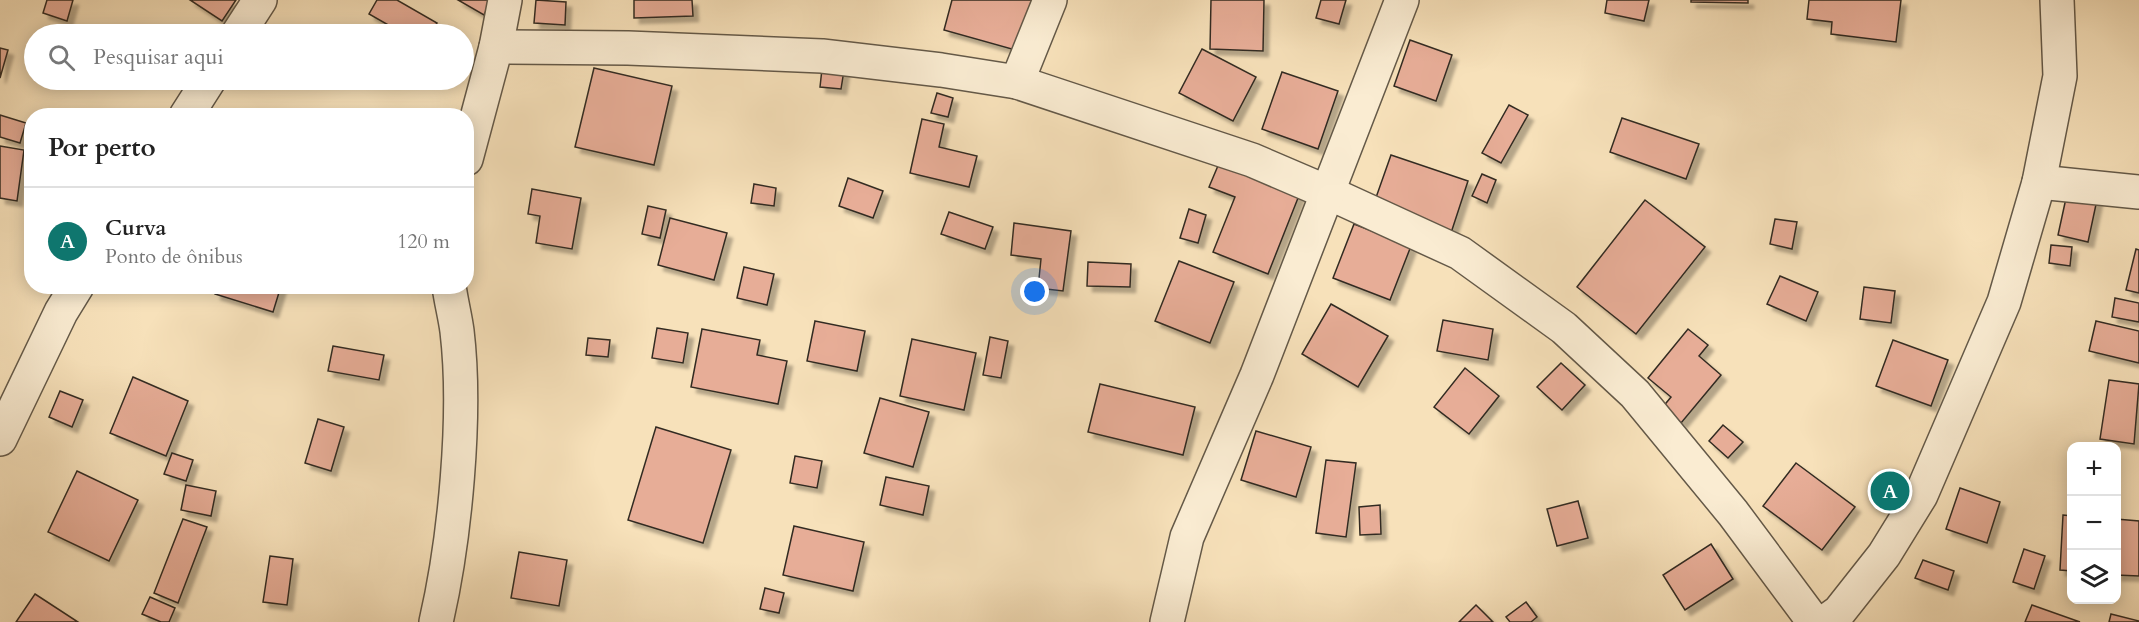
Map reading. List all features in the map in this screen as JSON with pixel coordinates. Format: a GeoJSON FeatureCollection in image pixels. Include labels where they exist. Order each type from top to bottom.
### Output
{"type":"FeatureCollection","features":[{"type":"Feature","properties":{"kind":"street"},"geometry":{"type":"LineString","coordinates":[[244,24],[260,0]]}},
{"type":"Feature","properties":{"kind":"street"},"geometry":{"type":"LineString","coordinates":[[474,129],[496,47],[504,0]]}},
{"type":"Feature","properties":{"kind":"street"},"geometry":{"type":"LineString","coordinates":[[1017,82],[1050,0]]}},
{"type":"Feature","properties":{"kind":"street"},"geometry":{"type":"LineString","coordinates":[[1167,622],[1187,537],[1257,375],[1402,0]]}},
{"type":"Feature","properties":{"kind":"street"},"geometry":{"type":"LineString","coordinates":[[496,47],[628,48],[822,56],[941,69],[1017,82],[1252,160],[1329,193],[1460,253],[1564,328],[1635,394],[1733,513],[1829,620],[1884,555],[1921,495],[2004,302],[2039,182],[2060,76],[2057,0]]}},
{"type":"Feature","properties":{"kind":"street"},"geometry":{"type":"LineString","coordinates":[[191,108],[203,90]]}},
{"type":"Feature","properties":{"kind":"street"},"geometry":{"type":"LineString","coordinates":[[2039,182],[2139,192]]}},
{"type":"Feature","properties":{"kind":"street"},"geometry":{"type":"LineString","coordinates":[[0,439],[61,312],[72,294]]}},
{"type":"Feature","properties":{"kind":"street"},"geometry":{"type":"LineString","coordinates":[[436,622],[450,536],[460,399],[457,332],[450,294]]}},
{"type":"Feature","properties":{"kind":"building"},"geometry":{"type":"Polygon","coordinates":[[[47,0],[73,0],[67,21],[43,13],[47,0]]]}},
{"type":"Feature","properties":{"kind":"building"},"geometry":{"type":"Polygon","coordinates":[[[190,0],[236,0],[222,21],[190,0]]]}},
{"type":"Feature","properties":{"kind":"building"},"geometry":{"type":"Polygon","coordinates":[[[377,0],[397,0],[437,23],[386,24],[369,14],[377,0]]]}},
{"type":"Feature","properties":{"kind":"building"},"geometry":{"type":"Polygon","coordinates":[[[458,0],[491,0],[484,15],[458,0]]]}},
{"type":"Feature","properties":{"kind":"building"},"geometry":{"type":"Polygon","coordinates":[[[536,0],[566,2],[565,25],[534,23],[536,0]]]}},
{"type":"Feature","properties":{"kind":"building"},"geometry":{"type":"Polygon","coordinates":[[[634,0],[692,0],[693,16],[634,18],[634,0]]]}},
{"type":"Feature","properties":{"kind":"building"},"geometry":{"type":"Polygon","coordinates":[[[952,0],[1033,0],[1019,51],[944,30],[952,0]]]}},
{"type":"Feature","properties":{"kind":"building"},"geometry":{"type":"Polygon","coordinates":[[[1211,0],[1264,0],[1263,51],[1210,49],[1211,0]]]}},
{"type":"Feature","properties":{"kind":"building"},"geometry":{"type":"Polygon","coordinates":[[[1321,0],[1346,0],[1339,24],[1316,18],[1321,0]]]}},
{"type":"Feature","properties":{"kind":"building"},"geometry":{"type":"Polygon","coordinates":[[[1607,0],[1649,0],[1644,21],[1605,13],[1607,0]]]}},
{"type":"Feature","properties":{"kind":"building"},"geometry":{"type":"Polygon","coordinates":[[[1691,0],[1748,0],[1748,3],[1691,2],[1691,0]]]}},
{"type":"Feature","properties":{"kind":"building"},"geometry":{"type":"Polygon","coordinates":[[[1809,0],[1901,0],[1896,42],[1831,34],[1832,22],[1807,19],[1809,0]]]}},
{"type":"Feature","properties":{"kind":"building"},"geometry":{"type":"Polygon","coordinates":[[[1410,40],[1452,55],[1436,101],[1394,86],[1410,40]]]}},
{"type":"Feature","properties":{"kind":"building"},"geometry":{"type":"Polygon","coordinates":[[[0,48],[8,50],[0,78],[0,48]]]}},
{"type":"Feature","properties":{"kind":"building"},"geometry":{"type":"Polygon","coordinates":[[[1202,49],[1256,77],[1233,121],[1179,93],[1202,49]]]}},
{"type":"Feature","properties":{"kind":"building"},"geometry":{"type":"Polygon","coordinates":[[[823,60],[845,64],[841,89],[820,87],[823,60]]]}},
{"type":"Feature","properties":{"kind":"building"},"geometry":{"type":"Polygon","coordinates":[[[594,68],[672,86],[654,165],[575,147],[594,68]]]}},
{"type":"Feature","properties":{"kind":"building"},"geometry":{"type":"Polygon","coordinates":[[[1282,72],[1338,91],[1318,149],[1262,129],[1282,72]]]}},
{"type":"Feature","properties":{"kind":"building"},"geometry":{"type":"Polygon","coordinates":[[[937,93],[953,98],[948,117],[931,113],[937,93]]]}},
{"type":"Feature","properties":{"kind":"building"},"geometry":{"type":"Polygon","coordinates":[[[1509,105],[1528,115],[1501,163],[1482,153],[1509,105]]]}},
{"type":"Feature","properties":{"kind":"building"},"geometry":{"type":"Polygon","coordinates":[[[0,115],[24,122],[20,143],[0,137],[0,115]]]}},
{"type":"Feature","properties":{"kind":"building"},"geometry":{"type":"Polygon","coordinates":[[[1622,118],[1699,144],[1686,179],[1610,152],[1622,118]]]}},
{"type":"Feature","properties":{"kind":"building"},"geometry":{"type":"Polygon","coordinates":[[[922,119],[944,124],[939,147],[977,156],[969,187],[910,173],[922,119]]]}},
{"type":"Feature","properties":{"kind":"building"},"geometry":{"type":"Polygon","coordinates":[[[0,146],[24,150],[17,201],[0,198],[0,146]]]}},
{"type":"Feature","properties":{"kind":"building"},"geometry":{"type":"Polygon","coordinates":[[[1391,155],[1468,181],[1451,233],[1373,206],[1391,155]]]}},
{"type":"Feature","properties":{"kind":"building"},"geometry":{"type":"Polygon","coordinates":[[[1220,161],[1300,193],[1268,274],[1213,252],[1235,197],[1209,187],[1220,161]]]}},
{"type":"Feature","properties":{"kind":"building"},"geometry":{"type":"Polygon","coordinates":[[[1482,174],[1496,180],[1487,203],[1472,196],[1482,174]]]}},
{"type":"Feature","properties":{"kind":"building"},"geometry":{"type":"Polygon","coordinates":[[[848,178],[883,191],[873,218],[839,206],[848,178]]]}},
{"type":"Feature","properties":{"kind":"building"},"geometry":{"type":"Polygon","coordinates":[[[754,184],[776,188],[774,206],[751,203],[754,184]]]}},
{"type":"Feature","properties":{"kind":"building"},"geometry":{"type":"Polygon","coordinates":[[[532,189],[581,198],[572,249],[536,243],[540,216],[528,214],[532,189]]]}},
{"type":"Feature","properties":{"kind":"building"},"geometry":{"type":"Polygon","coordinates":[[[2068,189],[2098,195],[2088,242],[2058,235],[2068,189]]]}},
{"type":"Feature","properties":{"kind":"building"},"geometry":{"type":"Polygon","coordinates":[[[1645,200],[1705,247],[1636,334],[1577,287],[1645,200]]]}},
{"type":"Feature","properties":{"kind":"building"},"geometry":{"type":"Polygon","coordinates":[[[648,206],[666,210],[660,238],[642,234],[648,206]]]}},
{"type":"Feature","properties":{"kind":"building"},"geometry":{"type":"Polygon","coordinates":[[[1189,209],[1206,215],[1198,243],[1180,238],[1189,209]]]}},
{"type":"Feature","properties":{"kind":"building"},"geometry":{"type":"Polygon","coordinates":[[[949,212],[993,227],[985,249],[941,234],[949,212]]]}},
{"type":"Feature","properties":{"kind":"building"},"geometry":{"type":"Polygon","coordinates":[[[670,218],[727,233],[714,280],[658,265],[670,218]]]}},
{"type":"Feature","properties":{"kind":"building"},"geometry":{"type":"Polygon","coordinates":[[[1775,219],[1797,222],[1792,249],[1770,244],[1775,219]]]}},
{"type":"Feature","properties":{"kind":"building"},"geometry":{"type":"Polygon","coordinates":[[[1014,223],[1071,231],[1063,291],[1038,288],[1041,259],[1011,255],[1014,223]]]}},
{"type":"Feature","properties":{"kind":"building"},"geometry":{"type":"Polygon","coordinates":[[[1354,224],[1411,246],[1390,300],[1333,278],[1354,224]]]}},
{"type":"Feature","properties":{"kind":"building"},"geometry":{"type":"Polygon","coordinates":[[[2051,245],[2072,247],[2070,266],[2049,263],[2051,245]]]}},
{"type":"Feature","properties":{"kind":"building"},"geometry":{"type":"Polygon","coordinates":[[[2136,249],[2139,250],[2139,293],[2126,290],[2136,249]]]}},
{"type":"Feature","properties":{"kind":"building"},"geometry":{"type":"Polygon","coordinates":[[[1179,261],[1234,282],[1210,343],[1155,321],[1179,261]]]}},
{"type":"Feature","properties":{"kind":"building"},"geometry":{"type":"Polygon","coordinates":[[[1088,262],[1131,264],[1130,287],[1087,286],[1088,262]]]}},
{"type":"Feature","properties":{"kind":"building"},"geometry":{"type":"Polygon","coordinates":[[[744,267],[774,274],[767,305],[737,298],[744,267]]]}},
{"type":"Feature","properties":{"kind":"building"},"geometry":{"type":"Polygon","coordinates":[[[1780,276],[1818,292],[1806,321],[1767,304],[1780,276]]]}},
{"type":"Feature","properties":{"kind":"building"},"geometry":{"type":"Polygon","coordinates":[[[1864,287],[1895,291],[1891,323],[1860,319],[1864,287]]]}},
{"type":"Feature","properties":{"kind":"building"},"geometry":{"type":"Polygon","coordinates":[[[215,294],[279,294],[273,312],[215,294]]]}},
{"type":"Feature","properties":{"kind":"building"},"geometry":{"type":"Polygon","coordinates":[[[2115,298],[2139,303],[2139,322],[2112,317],[2115,298]]]}},
{"type":"Feature","properties":{"kind":"building"},"geometry":{"type":"Polygon","coordinates":[[[1331,304],[1388,336],[1358,387],[1302,354],[1331,304]]]}},
{"type":"Feature","properties":{"kind":"building"},"geometry":{"type":"Polygon","coordinates":[[[1443,320],[1493,329],[1488,360],[1437,351],[1443,320]]]}},
{"type":"Feature","properties":{"kind":"building"},"geometry":{"type":"Polygon","coordinates":[[[815,321],[865,331],[857,371],[807,361],[815,321]]]}},
{"type":"Feature","properties":{"kind":"building"},"geometry":{"type":"Polygon","coordinates":[[[2096,321],[2139,331],[2139,363],[2089,351],[2096,321]]]}},
{"type":"Feature","properties":{"kind":"building"},"geometry":{"type":"Polygon","coordinates":[[[657,328],[688,333],[683,363],[652,358],[657,328]]]}},
{"type":"Feature","properties":{"kind":"building"},"geometry":{"type":"Polygon","coordinates":[[[702,329],[760,340],[757,355],[787,361],[778,404],[691,387],[702,329]]]}},
{"type":"Feature","properties":{"kind":"building"},"geometry":{"type":"Polygon","coordinates":[[[1688,329],[1708,345],[1699,356],[1721,375],[1681,423],[1662,408],[1671,397],[1648,378],[1688,329]]]}},
{"type":"Feature","properties":{"kind":"building"},"geometry":{"type":"Polygon","coordinates":[[[990,337],[1008,341],[1001,378],[983,375],[990,337]]]}},
{"type":"Feature","properties":{"kind":"building"},"geometry":{"type":"Polygon","coordinates":[[[588,338],[610,340],[608,357],[586,355],[588,338]]]}},
{"type":"Feature","properties":{"kind":"building"},"geometry":{"type":"Polygon","coordinates":[[[912,339],[976,353],[964,410],[900,396],[912,339]]]}},
{"type":"Feature","properties":{"kind":"building"},"geometry":{"type":"Polygon","coordinates":[[[1893,340],[1948,360],[1931,406],[1876,386],[1893,340]]]}},
{"type":"Feature","properties":{"kind":"building"},"geometry":{"type":"Polygon","coordinates":[[[333,346],[384,355],[379,380],[328,371],[333,346]]]}},
{"type":"Feature","properties":{"kind":"building"},"geometry":{"type":"Polygon","coordinates":[[[1561,363],[1585,385],[1562,410],[1537,387],[1561,363]]]}},
{"type":"Feature","properties":{"kind":"building"},"geometry":{"type":"Polygon","coordinates":[[[1465,368],[1499,396],[1469,434],[1434,407],[1465,368]]]}},
{"type":"Feature","properties":{"kind":"building"},"geometry":{"type":"Polygon","coordinates":[[[133,377],[188,401],[166,456],[110,433],[133,377]]]}},
{"type":"Feature","properties":{"kind":"building"},"geometry":{"type":"Polygon","coordinates":[[[2109,380],[2139,384],[2134,444],[2100,439],[2109,380]]]}},
{"type":"Feature","properties":{"kind":"building"},"geometry":{"type":"Polygon","coordinates":[[[1100,384],[1195,407],[1183,455],[1088,432],[1100,384]]]}},
{"type":"Feature","properties":{"kind":"building"},"geometry":{"type":"Polygon","coordinates":[[[60,391],[83,400],[72,427],[49,417],[60,391]]]}},
{"type":"Feature","properties":{"kind":"building"},"geometry":{"type":"Polygon","coordinates":[[[880,398],[929,412],[913,467],[864,453],[880,398]]]}},
{"type":"Feature","properties":{"kind":"building"},"geometry":{"type":"Polygon","coordinates":[[[318,419],[344,427],[331,471],[305,463],[318,419]]]}},
{"type":"Feature","properties":{"kind":"building"},"geometry":{"type":"Polygon","coordinates":[[[1723,425],[1743,442],[1728,458],[1709,441],[1723,425]]]}},
{"type":"Feature","properties":{"kind":"building"},"geometry":{"type":"Polygon","coordinates":[[[656,427],[731,450],[703,543],[628,520],[656,427]]]}},
{"type":"Feature","properties":{"kind":"building"},"geometry":{"type":"Polygon","coordinates":[[[1256,431],[1311,447],[1296,497],[1241,480],[1256,431]]]}},
{"type":"Feature","properties":{"kind":"building"},"geometry":{"type":"Polygon","coordinates":[[[172,453],[193,460],[186,481],[164,474],[172,453]]]}},
{"type":"Feature","properties":{"kind":"building"},"geometry":{"type":"Polygon","coordinates":[[[795,456],[822,461],[817,488],[790,483],[795,456]]]}},
{"type":"Feature","properties":{"kind":"building"},"geometry":{"type":"Polygon","coordinates":[[[1326,460],[1356,463],[1346,537],[1316,533],[1326,460]]]}},
{"type":"Feature","properties":{"kind":"building"},"geometry":{"type":"Polygon","coordinates":[[[1796,463],[1855,507],[1822,550],[1763,506],[1796,463]]]}},
{"type":"Feature","properties":{"kind":"building"},"geometry":{"type":"Polygon","coordinates":[[[77,471],[138,500],[109,561],[48,532],[77,471]]]}},
{"type":"Feature","properties":{"kind":"building"},"geometry":{"type":"Polygon","coordinates":[[[886,477],[929,486],[923,515],[880,505],[886,477]]]}},
{"type":"Feature","properties":{"kind":"building"},"geometry":{"type":"Polygon","coordinates":[[[186,485],[216,491],[211,516],[181,510],[186,485]]]}},
{"type":"Feature","properties":{"kind":"building"},"geometry":{"type":"Polygon","coordinates":[[[1960,488],[2000,502],[1987,543],[1946,529],[1960,488]]]}},
{"type":"Feature","properties":{"kind":"building"},"geometry":{"type":"Polygon","coordinates":[[[1578,501],[1588,538],[1557,546],[1547,509],[1578,501]]]}},
{"type":"Feature","properties":{"kind":"building"},"geometry":{"type":"Polygon","coordinates":[[[1380,505],[1381,534],[1360,535],[1359,507],[1380,505]]]}},
{"type":"Feature","properties":{"kind":"building"},"geometry":{"type":"Polygon","coordinates":[[[2063,515],[2067,515],[2067,571],[2060,570],[2063,515]]]}},
{"type":"Feature","properties":{"kind":"building"},"geometry":{"type":"Polygon","coordinates":[[[183,519],[207,527],[178,603],[154,593],[183,519]]]}},
{"type":"Feature","properties":{"kind":"building"},"geometry":{"type":"Polygon","coordinates":[[[2121,519],[2139,521],[2139,576],[2121,575],[2121,519]]]}},
{"type":"Feature","properties":{"kind":"building"},"geometry":{"type":"Polygon","coordinates":[[[794,526],[864,542],[853,591],[783,575],[794,526]]]}},
{"type":"Feature","properties":{"kind":"building"},"geometry":{"type":"Polygon","coordinates":[[[1711,544],[1733,579],[1685,610],[1663,575],[1711,544]]]}},
{"type":"Feature","properties":{"kind":"building"},"geometry":{"type":"Polygon","coordinates":[[[2024,549],[2045,556],[2034,589],[2013,582],[2024,549]]]}},
{"type":"Feature","properties":{"kind":"building"},"geometry":{"type":"Polygon","coordinates":[[[519,552],[567,560],[559,606],[511,598],[519,552]]]}},
{"type":"Feature","properties":{"kind":"building"},"geometry":{"type":"Polygon","coordinates":[[[270,556],[293,559],[287,605],[263,602],[270,556]]]}},
{"type":"Feature","properties":{"kind":"building"},"geometry":{"type":"Polygon","coordinates":[[[1923,560],[1954,571],[1948,590],[1915,578],[1923,560]]]}},
{"type":"Feature","properties":{"kind":"building"},"geometry":{"type":"Polygon","coordinates":[[[765,588],[784,593],[779,613],[760,609],[765,588]]]}},
{"type":"Feature","properties":{"kind":"building"},"geometry":{"type":"Polygon","coordinates":[[[35,594],[78,622],[16,622],[35,594]]]}},
{"type":"Feature","properties":{"kind":"building"},"geometry":{"type":"Polygon","coordinates":[[[150,597],[175,608],[169,622],[161,622],[142,614],[150,597]]]}},
{"type":"Feature","properties":{"kind":"building"},"geometry":{"type":"Polygon","coordinates":[[[1526,602],[1537,617],[1531,622],[1510,622],[1506,617],[1526,602]]]}},
{"type":"Feature","properties":{"kind":"building"},"geometry":{"type":"Polygon","coordinates":[[[1476,605],[1493,622],[1459,622],[1476,605]]]}},
{"type":"Feature","properties":{"kind":"building"},"geometry":{"type":"Polygon","coordinates":[[[2032,605],[2080,622],[2025,622],[2032,605]]]}},
{"type":"Feature","properties":{"kind":"building"},"geometry":{"type":"Polygon","coordinates":[[[2111,614],[2139,621],[2139,622],[2109,622],[2111,614]]]}},
{"type":"Feature","properties":{"kind":"place","name":"Curva"},"geometry":{"type":"Point","coordinates":[1890,491]}}]}
